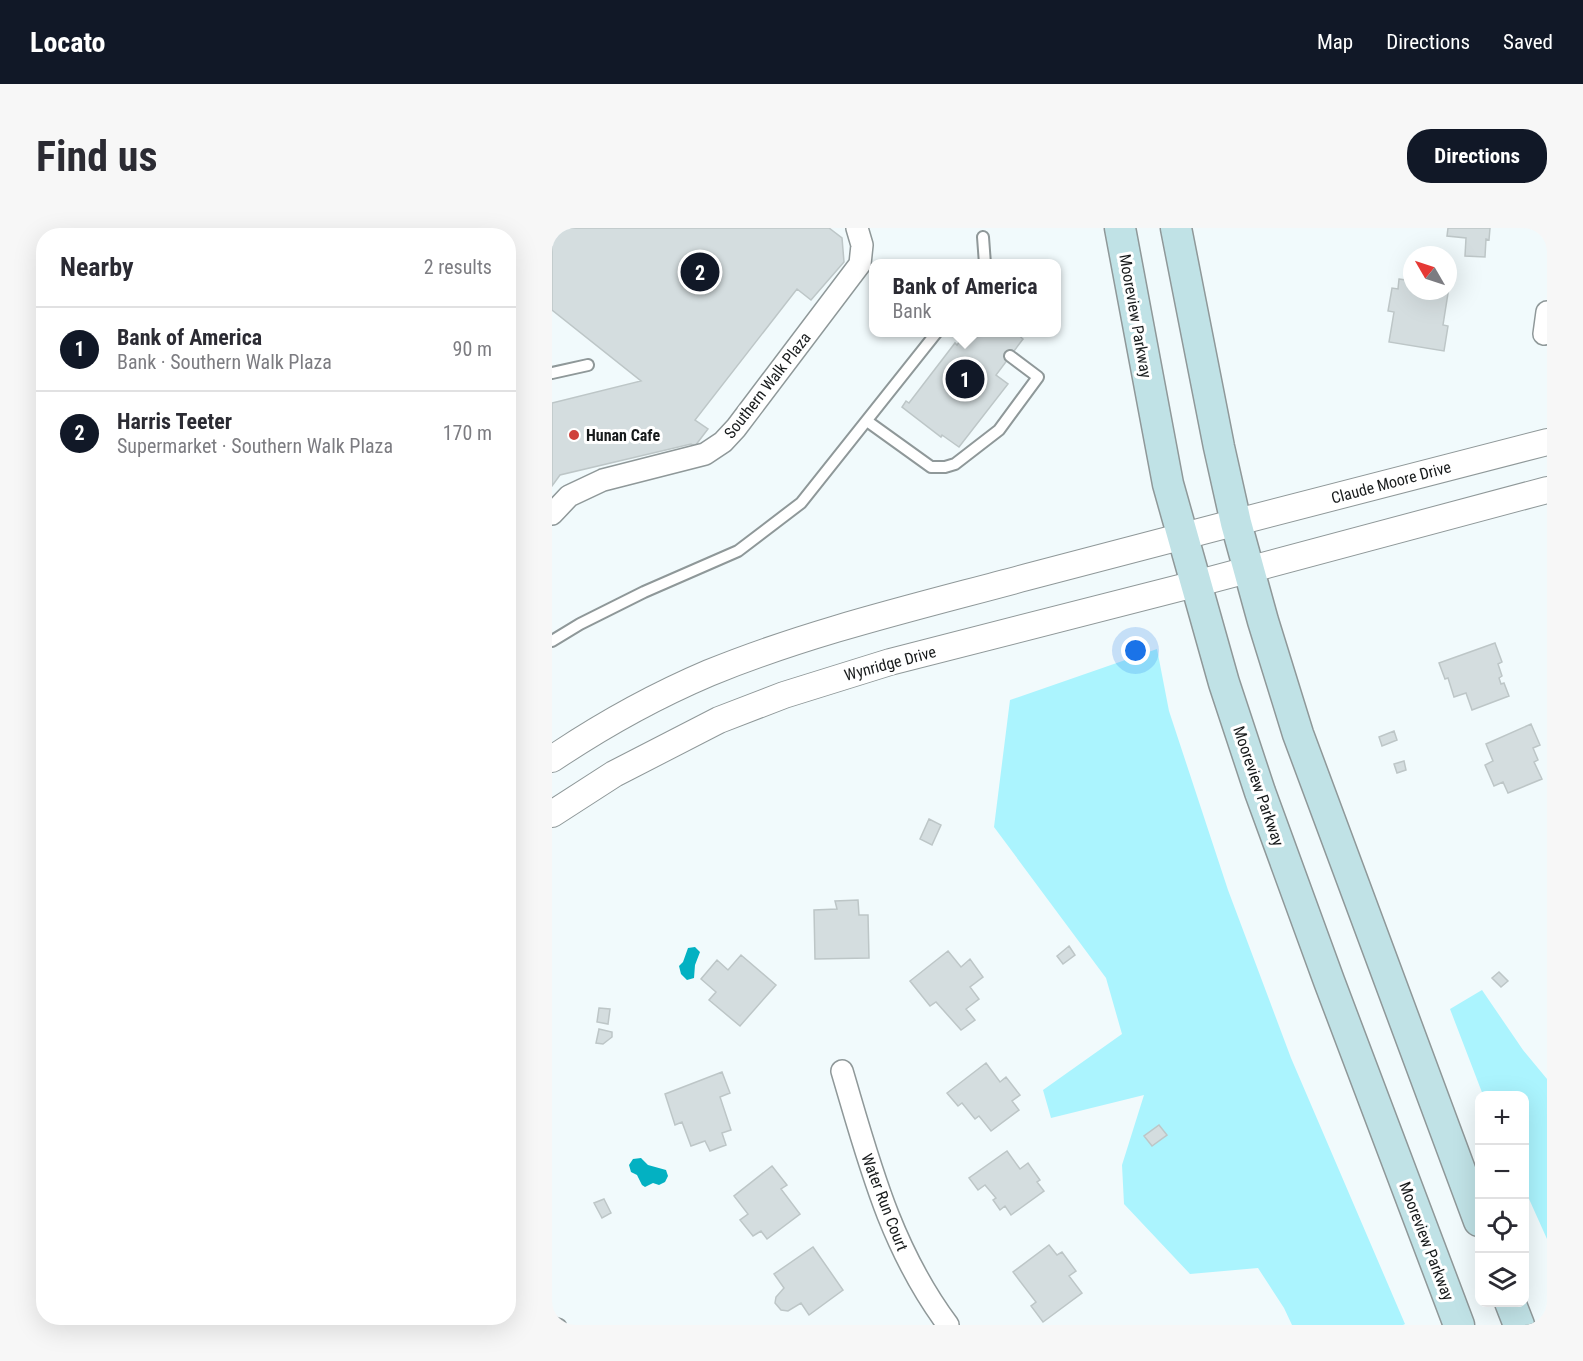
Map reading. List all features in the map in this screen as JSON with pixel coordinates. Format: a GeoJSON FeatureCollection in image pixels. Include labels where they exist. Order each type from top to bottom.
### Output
{"type":"FeatureCollection","features":[{"type":"Feature","properties":{"kind":"main road","name":"Mooreview Parkway"},"geometry":{"type":"LineString","coordinates":[[1120,228],[1168,484],[1195,584],[1260,792],[1459,1325]]}},
{"type":"Feature","properties":{"kind":"main road"},"geometry":{"type":"LineString","coordinates":[[1176,228],[1200,357],[1236,523],[1263,621],[1298,734],[1475,1210]]}},
{"type":"Feature","properties":{"kind":"main road"},"geometry":{"type":"LineString","coordinates":[[1512,1307],[1519,1325]]}},
{"type":"Feature","properties":{"kind":"street","name":"Southern Walk Plaza"},"geometry":{"type":"LineString","coordinates":[[552,513],[569,496],[603,480],[705,454],[723,442],[860,264],[862,245],[857,228]]}},
{"type":"Feature","properties":{"kind":"street"},"geometry":{"type":"LineString","coordinates":[[1544,334],[1547,312]]}},
{"type":"Feature","properties":{"kind":"street","name":"Claude Moore Drive"},"geometry":{"type":"LineString","coordinates":[[1236,523],[1547,442]]}},
{"type":"Feature","properties":{"kind":"street"},"geometry":{"type":"LineString","coordinates":[[1249,569],[1547,490]]}},
{"type":"Feature","properties":{"kind":"street"},"geometry":{"type":"LineString","coordinates":[[552,759],[579,741],[642,706],[707,674],[766,652],[875,618],[1236,523]]}},
{"type":"Feature","properties":{"kind":"street","name":"Wynridge Drive"},"geometry":{"type":"LineString","coordinates":[[552,813],[615,774],[718,720],[784,695],[890,662],[1249,569]]}},
{"type":"Feature","properties":{"kind":"street","name":"Water Run Court"},"geometry":{"type":"LineString","coordinates":[[842,1071],[888,1220],[910,1266],[948,1325]]}},
{"type":"Feature","properties":{"kind":"lane"},"geometry":{"type":"LineString","coordinates":[[983,237],[985,259]]}},
{"type":"Feature","properties":{"kind":"lane"},"geometry":{"type":"LineString","coordinates":[[552,641],[580,624],[644,592],[738,551],[801,503],[934,337]]}},
{"type":"Feature","properties":{"kind":"lane"},"geometry":{"type":"LineString","coordinates":[[867,421],[931,467],[945,468],[955,464],[999,430],[1038,377],[1010,356]]}},
{"type":"Feature","properties":{"kind":"lane"},"geometry":{"type":"LineString","coordinates":[[552,373],[588,365]]}},
{"type":"Feature","properties":{"kind":"lane"},"geometry":{"type":"LineString","coordinates":[[552,1322],[560,1325]]}},
{"type":"Feature","properties":{"kind":"shaded area"},"geometry":{"type":"Polygon","coordinates":[[[1157,649],[1169,711],[1228,890],[1291,1058],[1405,1324],[1403,1325],[1292,1325],[1284,1308],[1258,1268],[1190,1274],[1124,1204],[1122,1165],[1144,1095],[1051,1118],[1043,1090],[1122,1034],[1106,978],[994,827],[1010,700],[1157,649]]]}},
{"type":"Feature","properties":{"kind":"shaded area"},"geometry":{"type":"Polygon","coordinates":[[[695,947],[700,952],[695,965],[694,978],[687,980],[681,974],[679,966],[688,948],[695,947]]]}},
{"type":"Feature","properties":{"kind":"shaded area"},"geometry":{"type":"Polygon","coordinates":[[[1482,990],[1523,1050],[1547,1079],[1547,1239],[1529,1199],[1529,1091],[1481,1091],[1450,1009],[1482,990]]]}},
{"type":"Feature","properties":{"kind":"shaded area"},"geometry":{"type":"Polygon","coordinates":[[[641,1158],[648,1165],[666,1170],[668,1176],[665,1182],[659,1185],[653,1183],[645,1187],[642,1185],[637,1175],[631,1172],[629,1165],[633,1159],[641,1158]]]}},
{"type":"Feature","properties":{"kind":"building"},"geometry":{"type":"Polygon","coordinates":[[[552,228],[829,228],[842,238],[844,262],[811,300],[797,289],[695,420],[708,429],[695,446],[691,444],[560,475],[552,486],[552,403],[641,381],[552,310],[552,228]]]}},
{"type":"Feature","properties":{"kind":"building"},"geometry":{"type":"Polygon","coordinates":[[[1448,228],[1490,228],[1489,240],[1486,239],[1485,257],[1465,256],[1466,238],[1447,236],[1448,228]]]}},
{"type":"Feature","properties":{"kind":"building"},"geometry":{"type":"Polygon","coordinates":[[[1399,279],[1403,280],[1403,300],[1447,300],[1443,325],[1448,326],[1444,351],[1389,342],[1394,312],[1388,311],[1392,288],[1398,289],[1399,279]]]}},
{"type":"Feature","properties":{"kind":"building"},"geometry":{"type":"Polygon","coordinates":[[[963,337],[1021,337],[1023,339],[996,375],[1008,384],[959,447],[942,435],[941,437],[902,407],[906,401],[909,403],[955,343],[957,345],[963,337]]]}},
{"type":"Feature","properties":{"kind":"building"},"geometry":{"type":"Polygon","coordinates":[[[1495,643],[1502,662],[1498,664],[1502,676],[1499,678],[1501,684],[1504,683],[1509,696],[1472,710],[1466,693],[1454,697],[1448,678],[1445,679],[1439,663],[1495,643]]]}},
{"type":"Feature","properties":{"kind":"building"},"geometry":{"type":"Polygon","coordinates":[[[1531,724],[1540,745],[1533,748],[1538,760],[1534,762],[1542,779],[1508,793],[1503,782],[1494,786],[1485,765],[1493,761],[1486,744],[1531,724]]]}},
{"type":"Feature","properties":{"kind":"building"},"geometry":{"type":"Polygon","coordinates":[[[1394,731],[1397,740],[1382,746],[1379,737],[1394,731]]]}},
{"type":"Feature","properties":{"kind":"building"},"geometry":{"type":"Polygon","coordinates":[[[1404,761],[1406,770],[1397,773],[1394,764],[1404,761]]]}},
{"type":"Feature","properties":{"kind":"building"},"geometry":{"type":"Polygon","coordinates":[[[929,819],[941,825],[932,845],[920,839],[929,819]]]}},
{"type":"Feature","properties":{"kind":"building"},"geometry":{"type":"Polygon","coordinates":[[[858,900],[859,915],[868,915],[869,958],[815,959],[814,910],[837,909],[835,901],[858,900]]]}},
{"type":"Feature","properties":{"kind":"building"},"geometry":{"type":"Polygon","coordinates":[[[1069,946],[1075,955],[1063,964],[1057,956],[1069,946]]]}},
{"type":"Feature","properties":{"kind":"building"},"geometry":{"type":"Polygon","coordinates":[[[948,951],[961,967],[970,959],[983,977],[970,987],[979,999],[966,1009],[975,1020],[961,1030],[936,1002],[930,1006],[910,981],[948,951]]]}},
{"type":"Feature","properties":{"kind":"building"},"geometry":{"type":"Polygon","coordinates":[[[741,955],[776,985],[740,1026],[709,1000],[716,992],[701,979],[717,960],[728,970],[741,955]]]}},
{"type":"Feature","properties":{"kind":"building"},"geometry":{"type":"Polygon","coordinates":[[[1499,972],[1508,981],[1501,987],[1492,978],[1499,972]]]}},
{"type":"Feature","properties":{"kind":"building"},"geometry":{"type":"Polygon","coordinates":[[[599,1008],[610,1009],[608,1024],[597,1022],[599,1008]]]}},
{"type":"Feature","properties":{"kind":"building"},"geometry":{"type":"Polygon","coordinates":[[[599,1029],[612,1032],[612,1037],[603,1044],[596,1043],[599,1029]]]}},
{"type":"Feature","properties":{"kind":"building"},"geometry":{"type":"Polygon","coordinates":[[[986,1063],[1000,1082],[1006,1077],[1020,1095],[1012,1101],[1019,1110],[991,1131],[979,1116],[975,1119],[962,1103],[958,1106],[947,1093],[986,1063]]]}},
{"type":"Feature","properties":{"kind":"building"},"geometry":{"type":"Polygon","coordinates":[[[722,1072],[730,1093],[720,1097],[731,1130],[722,1133],[726,1145],[710,1151],[705,1141],[691,1146],[682,1122],[675,1125],[665,1094],[722,1072]]]}},
{"type":"Feature","properties":{"kind":"building"},"geometry":{"type":"Polygon","coordinates":[[[1159,1125],[1167,1135],[1152,1146],[1144,1136],[1159,1125]]]}},
{"type":"Feature","properties":{"kind":"building"},"geometry":{"type":"Polygon","coordinates":[[[1007,1151],[1020,1169],[1028,1163],[1040,1180],[1037,1182],[1044,1191],[1011,1215],[1005,1206],[1000,1210],[993,1200],[996,1198],[985,1185],[978,1190],[969,1178],[1007,1151]]]}},
{"type":"Feature","properties":{"kind":"building"},"geometry":{"type":"Polygon","coordinates":[[[772,1166],[787,1185],[781,1189],[800,1214],[767,1239],[761,1231],[753,1236],[740,1220],[748,1214],[734,1196],[772,1166]]]}},
{"type":"Feature","properties":{"kind":"building"},"geometry":{"type":"Polygon","coordinates":[[[604,1199],[611,1213],[602,1218],[594,1203],[604,1199]]]}},
{"type":"Feature","properties":{"kind":"building"},"geometry":{"type":"Polygon","coordinates":[[[1049,1245],[1057,1255],[1062,1252],[1076,1271],[1069,1276],[1082,1293],[1043,1322],[1031,1306],[1036,1302],[1013,1272],[1049,1245]]]}},
{"type":"Feature","properties":{"kind":"building"},"geometry":{"type":"Polygon","coordinates":[[[813,1247],[843,1290],[809,1315],[801,1303],[788,1311],[781,1310],[775,1303],[776,1297],[784,1288],[774,1274],[813,1247]]]}},
{"type":"Feature","properties":{"kind":"place","name":"Harris Teeter"},"geometry":{"type":"Point","coordinates":[700,272]}},
{"type":"Feature","properties":{"kind":"place","name":"Bank of America"},"geometry":{"type":"Point","coordinates":[965,379]}},
{"type":"Feature","properties":{"kind":"place","name":"Hunan Cafe"},"geometry":{"type":"Point","coordinates":[574,435]}}]}
